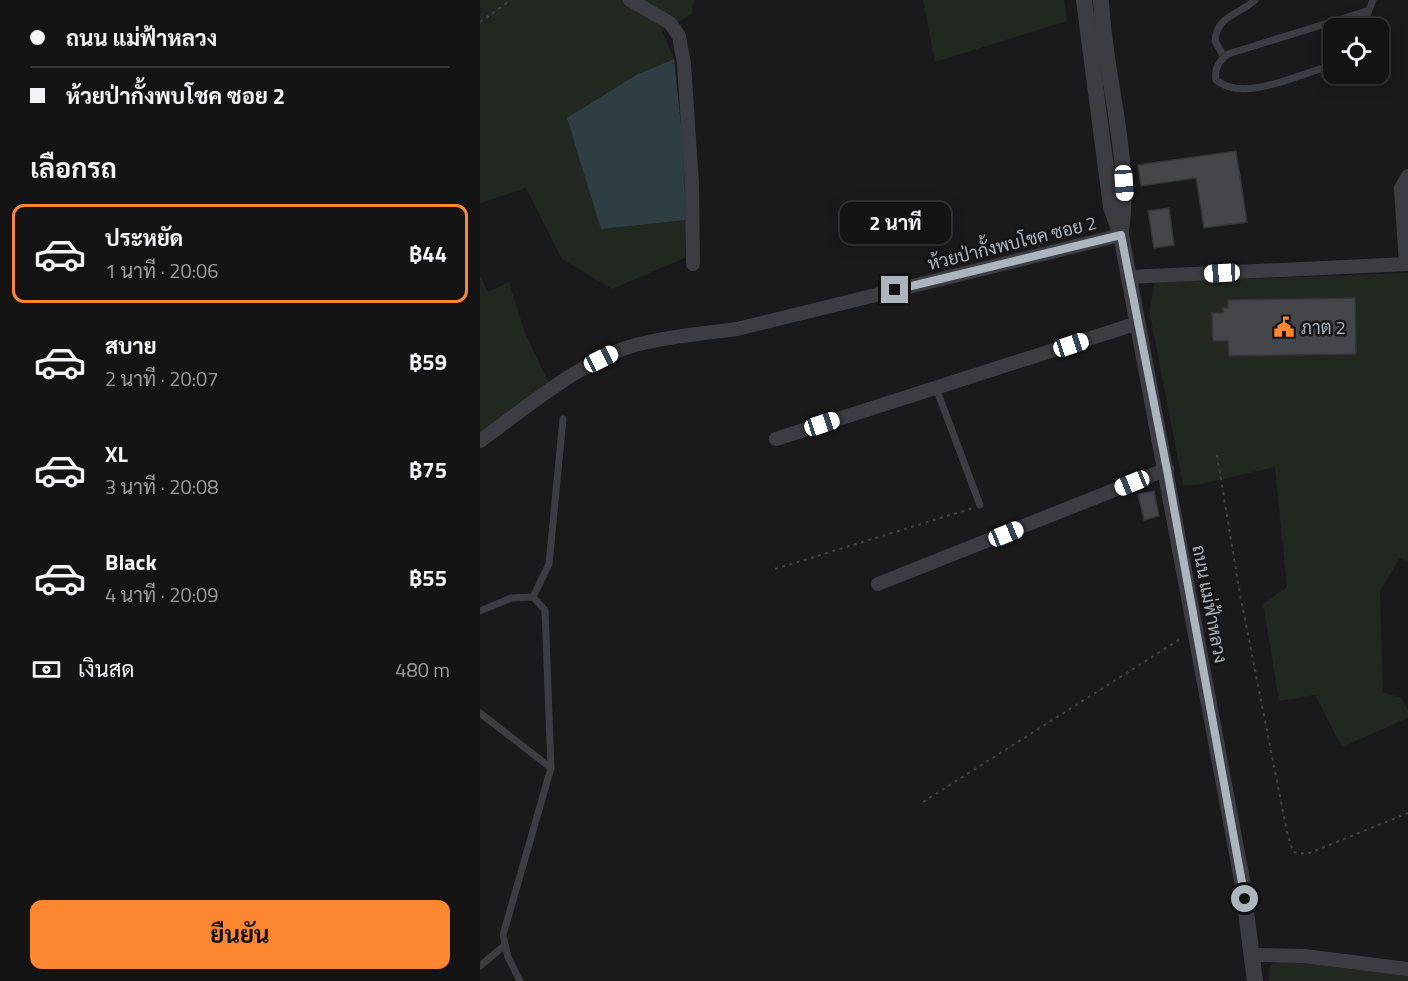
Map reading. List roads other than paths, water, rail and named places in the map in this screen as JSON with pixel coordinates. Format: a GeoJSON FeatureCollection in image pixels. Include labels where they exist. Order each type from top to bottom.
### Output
{"type":"FeatureCollection","features":[{"type":"Feature","properties":{"kind":"street"},"geometry":{"type":"LineString","coordinates":[[630,0],[670,23],[679,36],[684,64],[692,184],[693,264]]}},
{"type":"Feature","properties":{"kind":"street"},"geometry":{"type":"LineString","coordinates":[[1084,0],[1111,207],[1121,235]]}},
{"type":"Feature","properties":{"kind":"street"},"geometry":{"type":"LineString","coordinates":[[1101,0],[1122,160],[1125,205],[1121,235]]}},
{"type":"Feature","properties":{"kind":"street"},"geometry":{"type":"LineString","coordinates":[[1130,277],[1407,264],[1401,188],[1408,176]]}},
{"type":"Feature","properties":{"kind":"street","name":"ถนน แม่ฟ้าหลวง"},"geometry":{"type":"LineString","coordinates":[[1121,235],[1167,470],[1242,880],[1255,981]]}},
{"type":"Feature","properties":{"kind":"street","name":"ห้วยป่ากั้งพบโชค ซอย 2"},"geometry":{"type":"LineString","coordinates":[[480,441],[571,375],[617,351],[679,336],[737,329],[1121,235]]}},
{"type":"Feature","properties":{"kind":"street"},"geometry":{"type":"LineString","coordinates":[[776,439],[1138,323]]}},
{"type":"Feature","properties":{"kind":"street"},"geometry":{"type":"LineString","coordinates":[[878,584],[1167,470]]}},
{"type":"Feature","properties":{"kind":"street"},"geometry":{"type":"LineString","coordinates":[[1253,956],[1305,956],[1408,969]]}},
{"type":"Feature","properties":{"kind":"lane"},"geometry":{"type":"LineString","coordinates":[[1224,57],[1215,41],[1220,24],[1224,18],[1255,0]]}},
{"type":"Feature","properties":{"kind":"lane"},"geometry":{"type":"LineString","coordinates":[[1365,18],[1373,0]]}},
{"type":"Feature","properties":{"kind":"lane"},"geometry":{"type":"LineString","coordinates":[[1323,69],[1265,87],[1228,87],[1216,80],[1215,72],[1224,57],[1367,11]]}},
{"type":"Feature","properties":{"kind":"lane"},"geometry":{"type":"LineString","coordinates":[[936,388],[980,505]]}},
{"type":"Feature","properties":{"kind":"lane"},"geometry":{"type":"LineString","coordinates":[[533,597],[549,564],[563,418]]}},
{"type":"Feature","properties":{"kind":"lane"},"geometry":{"type":"LineString","coordinates":[[480,611],[511,598],[533,597],[545,610],[551,768],[503,935],[520,981]]}},
{"type":"Feature","properties":{"kind":"lane"},"geometry":{"type":"LineString","coordinates":[[480,712],[551,768]]}},
{"type":"Feature","properties":{"kind":"lane"},"geometry":{"type":"LineString","coordinates":[[480,966],[505,945]]}},
{"type":"Feature","properties":{"kind":"place","name":"ภาต 2"},"geometry":{"type":"Point","coordinates":[1284,327]}}]}
